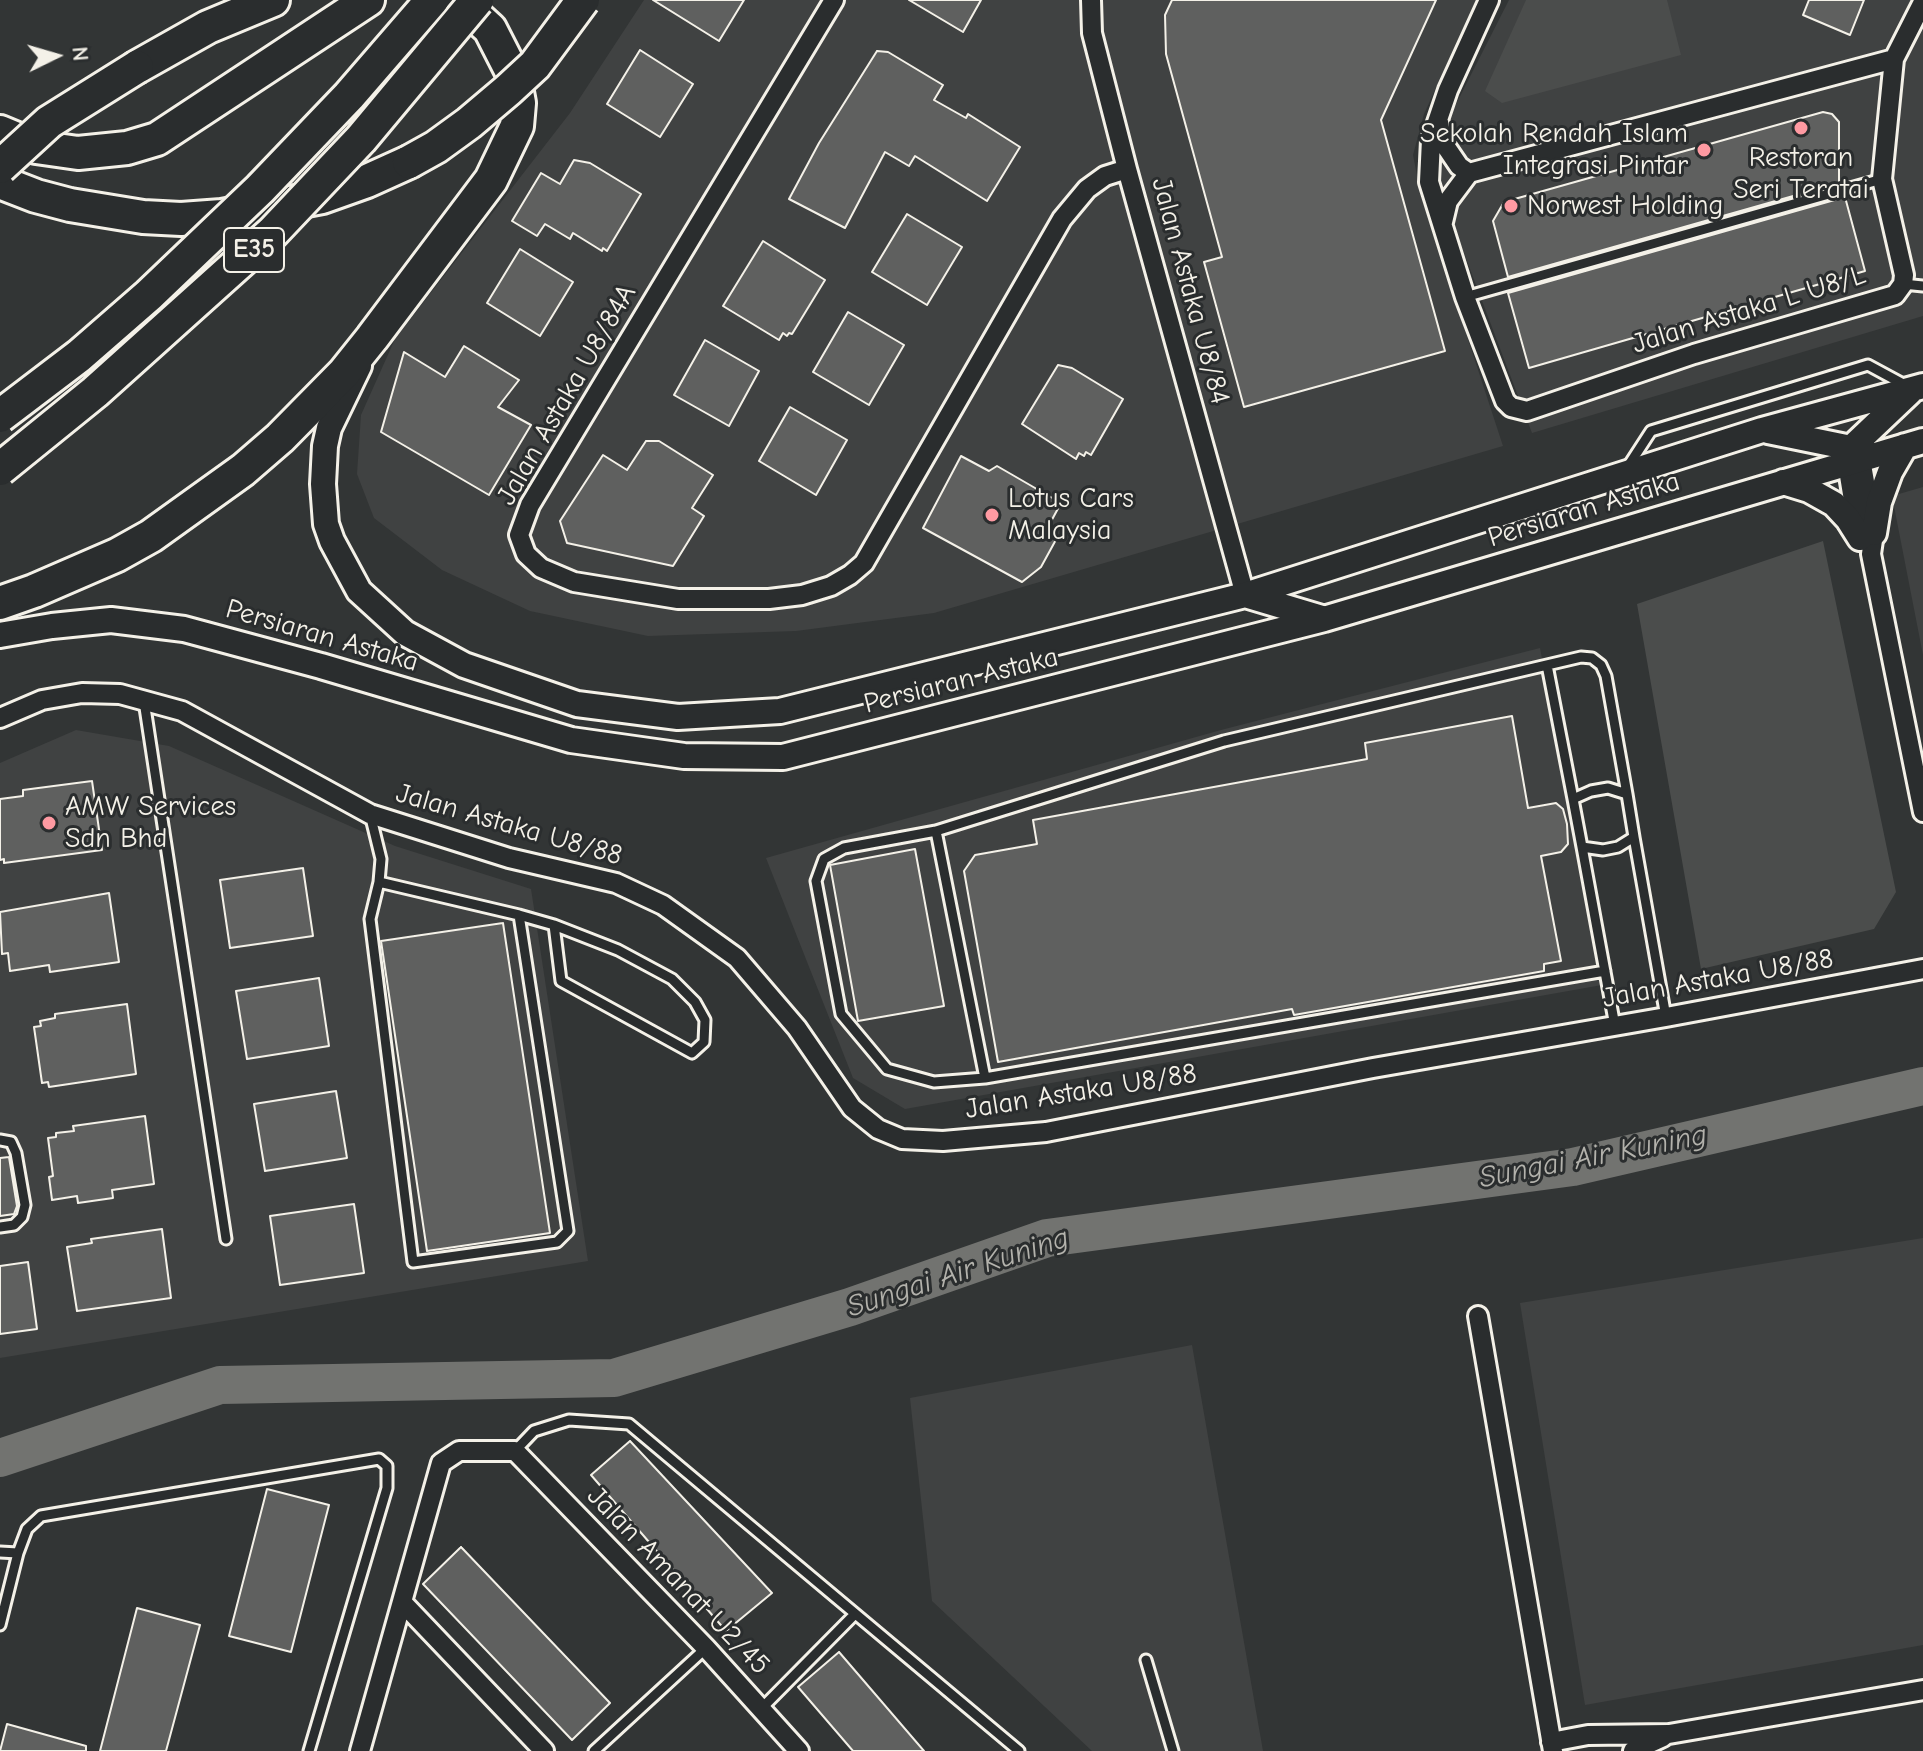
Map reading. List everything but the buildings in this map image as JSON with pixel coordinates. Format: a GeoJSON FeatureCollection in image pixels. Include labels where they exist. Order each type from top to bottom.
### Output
{"type":"FeatureCollection","features":[{"type":"Feature","properties":{"kind":"highway"},"geometry":{"type":"LineString","coordinates":[[0,167],[49,122],[137,67],[208,27],[273,0]]}},
{"type":"Feature","properties":{"kind":"highway"},"geometry":{"type":"LineString","coordinates":[[0,132],[36,147],[78,153],[127,148],[157,139],[368,0]]}},
{"type":"Feature","properties":{"kind":"highway","name":"E35"},"geometry":{"type":"LineString","coordinates":[[0,416],[79,356],[149,295],[260,189],[349,96],[432,0]]}},
{"type":"Feature","properties":{"kind":"highway"},"geometry":{"type":"LineString","coordinates":[[0,603],[117,555],[151,536],[243,470],[280,438],[344,373],[372,338],[491,180],[517,126],[519,103],[514,76],[490,29],[458,0]]}},
{"type":"Feature","properties":{"kind":"highway","name":"E35"},"geometry":{"type":"LineString","coordinates":[[0,469],[95,392],[272,233],[361,139],[477,0]]}},
{"type":"Feature","properties":{"kind":"highway"},"geometry":{"type":"LineString","coordinates":[[0,182],[70,205],[143,217],[181,219],[222,216],[322,197],[356,186],[409,162],[469,123],[535,65],[583,0]]}},
{"type":"Feature","properties":{"kind":"main road","name":"Persiaran Astaka"},"geometry":{"type":"LineString","coordinates":[[372,338],[329,428],[323,484],[326,524],[339,558],[359,591],[405,633],[464,665],[577,704],[678,717],[780,711],[1245,595],[1762,430],[1918,388]]}},
{"type":"Feature","properties":{"kind":"main road"},"geometry":{"type":"LineString","coordinates":[[1762,430],[1853,457],[1918,388]]}},
{"type":"Feature","properties":{"kind":"main road","name":"Persiaran Astaka"},"geometry":{"type":"LineString","coordinates":[[0,635],[111,620],[184,629],[571,740],[684,756],[783,757],[1324,619],[1783,482],[1853,457],[1914,443]]}},
{"type":"Feature","properties":{"kind":"main road"},"geometry":{"type":"LineString","coordinates":[[1869,542],[1884,487],[1914,443]]}},
{"type":"Feature","properties":{"kind":"main road"},"geometry":{"type":"LineString","coordinates":[[1783,482],[1809,490],[1834,504],[1869,542]]}},
{"type":"Feature","properties":{"kind":"main road"},"geometry":{"type":"LineString","coordinates":[[1245,595],[1324,619]]}},
{"type":"Feature","properties":{"kind":"street","name":"Jalan Astaka U8/84A"},"geometry":{"type":"LineString","coordinates":[[834,0],[530,505],[519,535],[526,554],[541,568],[574,582],[678,599],[769,599],[802,595],[831,586],[850,575],[864,563],[1062,219],[1087,189],[1105,176],[1127,169]]}},
{"type":"Feature","properties":{"kind":"street","name":"Jalan Astaka U8/84"},"geometry":{"type":"LineString","coordinates":[[1091,0],[1092,33],[1127,169],[1245,595]]}},
{"type":"Feature","properties":{"kind":"street"},"geometry":{"type":"LineString","coordinates":[[1465,297],[1443,222],[1434,203],[1429,172],[1431,140],[1448,90],[1489,0]]}},
{"type":"Feature","properties":{"kind":"street","name":"Jalan Astaka L U8/L"},"geometry":{"type":"LineString","coordinates":[[1465,297],[1505,401],[1511,407],[1527,411],[1694,354],[1895,295],[1903,284],[1904,275],[1882,179],[1894,59],[1923,2]]}},
{"type":"Feature","properties":{"kind":"street"},"geometry":{"type":"LineString","coordinates":[[1443,222],[1448,201],[1469,173],[1894,59]]}},
{"type":"Feature","properties":{"kind":"street"},"geometry":{"type":"LineString","coordinates":[[1439,120],[1442,141],[1459,166],[1469,173]]}},
{"type":"Feature","properties":{"kind":"street"},"geometry":{"type":"LineString","coordinates":[[1853,457],[1918,759],[1923,812]]}},
{"type":"Feature","properties":{"kind":"street","name":"Jalan Astaka U8/88"},"geometry":{"type":"LineString","coordinates":[[0,718],[42,700],[82,693],[120,694],[182,711],[370,814],[509,858],[616,883],[663,905],[737,958],[797,1028],[852,1108],[878,1129],[902,1139],[943,1141],[1046,1132],[1373,1068],[1923,969]]}},
{"type":"Feature","properties":{"kind":"street"},"geometry":{"type":"LineString","coordinates":[[1478,1316],[1548,1748],[1669,1734],[1923,1690]]}},
{"type":"Feature","properties":{"kind":"street"},"geometry":{"type":"LineString","coordinates":[[360,1751],[441,1463],[459,1451],[515,1451]]}},
{"type":"Feature","properties":{"kind":"street","name":"Jalan Amanat U2/45"},"geometry":{"type":"LineString","coordinates":[[515,1451],[706,1648],[799,1751]]}},
{"type":"Feature","properties":{"kind":"street"},"geometry":{"type":"LineString","coordinates":[[402,1602],[544,1751]]}},
{"type":"Feature","properties":{"kind":"street"},"geometry":{"type":"LineString","coordinates":[[1633,1751],[1669,1734]]}},
{"type":"Feature","properties":{"kind":"lane"},"geometry":{"type":"LineString","coordinates":[[1465,297],[1882,179]]}},
{"type":"Feature","properties":{"kind":"lane"},"geometry":{"type":"LineString","coordinates":[[1903,284],[1923,286]]}},
{"type":"Feature","properties":{"kind":"lane"},"geometry":{"type":"LineString","coordinates":[[1623,475],[1651,431],[1868,365],[1918,388]]}},
{"type":"Feature","properties":{"kind":"lane"},"geometry":{"type":"LineString","coordinates":[[1605,971],[985,1078],[934,1082],[887,1069],[841,1014],[816,881],[824,859],[844,848],[936,831],[1224,741],[1581,657],[1592,658],[1601,665],[1606,676],[1666,1017]]}},
{"type":"Feature","properties":{"kind":"lane"},"geometry":{"type":"LineString","coordinates":[[1547,665],[1615,1026]]}},
{"type":"Feature","properties":{"kind":"lane"},"geometry":{"type":"LineString","coordinates":[[144,701],[226,1239]]}},
{"type":"Feature","properties":{"kind":"lane"},"geometry":{"type":"LineString","coordinates":[[1573,799],[1608,788],[1627,794]]}},
{"type":"Feature","properties":{"kind":"lane"},"geometry":{"type":"LineString","coordinates":[[370,814],[381,859],[370,919],[413,1262],[557,1242],[568,1231],[519,915]]}},
{"type":"Feature","properties":{"kind":"lane"},"geometry":{"type":"LineString","coordinates":[[936,831],[985,1078]]}},
{"type":"Feature","properties":{"kind":"lane"},"geometry":{"type":"LineString","coordinates":[[1582,847],[1603,850],[1618,847],[1634,837]]}},
{"type":"Feature","properties":{"kind":"lane"},"geometry":{"type":"LineString","coordinates":[[379,882],[519,915],[554,925],[618,950],[672,979],[695,1002],[705,1020],[704,1042],[692,1053],[561,981],[554,925]]}},
{"type":"Feature","properties":{"kind":"lane"},"geometry":{"type":"LineString","coordinates":[[0,1140],[11,1142],[16,1153],[25,1205],[22,1217],[14,1225],[0,1227]]}},
{"type":"Feature","properties":{"kind":"lane"},"geometry":{"type":"LineString","coordinates":[[515,1451],[534,1431],[569,1420],[629,1424],[1019,1751]]}},
{"type":"Feature","properties":{"kind":"lane"},"geometry":{"type":"LineString","coordinates":[[0,1625],[27,1529],[41,1516],[379,1459],[387,1466],[387,1488],[309,1751]]}},
{"type":"Feature","properties":{"kind":"lane"},"geometry":{"type":"LineString","coordinates":[[0,1552],[18,1553]]}},
{"type":"Feature","properties":{"kind":"lane"},"geometry":{"type":"LineString","coordinates":[[761,1709],[855,1614]]}},
{"type":"Feature","properties":{"kind":"lane"},"geometry":{"type":"LineString","coordinates":[[594,1751],[706,1648]]}},
{"type":"Feature","properties":{"kind":"lane"},"geometry":{"type":"LineString","coordinates":[[1146,1660],[1173,1751]]}},
{"type":"Feature","properties":{"kind":"shaded area"},"geometry":{"type":"Polygon","coordinates":[[[644,0],[1476,0],[1424,114],[1413,155],[1421,196],[1503,446],[934,613],[796,631],[648,636],[530,611],[442,570],[374,518],[357,474],[361,415],[395,339],[570,113],[644,0]]]}},
{"type":"Feature","properties":{"kind":"shaded area"},"geometry":{"type":"Polygon","coordinates":[[[1509,0],[1923,0],[1923,316],[1532,433],[1436,179],[1436,158],[1451,114],[1509,0]]]}},
{"type":"Feature","properties":{"kind":"shaded area"},"geometry":{"type":"Polygon","coordinates":[[[1526,0],[1667,0],[1681,55],[1502,103],[1485,91],[1526,0]]]}},
{"type":"Feature","properties":{"kind":"shaded area"},"geometry":{"type":"Polygon","coordinates":[[[1923,487],[1923,655],[1892,496],[1923,487]]]}},
{"type":"Feature","properties":{"kind":"shaded area"},"geometry":{"type":"Polygon","coordinates":[[[1823,541],[1896,892],[1874,929],[1701,969],[1637,604],[1823,541]]]}},
{"type":"Feature","properties":{"kind":"shaded area"},"geometry":{"type":"Polygon","coordinates":[[[1540,648],[1602,985],[905,1109],[853,1078],[766,858],[1221,730],[1540,648]]]}},
{"type":"Feature","properties":{"kind":"shaded area"},"geometry":{"type":"Polygon","coordinates":[[[76,730],[169,746],[395,846],[531,889],[588,1261],[0,1358],[0,763],[76,730]]]}},
{"type":"Feature","properties":{"kind":"shaded area"},"geometry":{"type":"Polygon","coordinates":[[[1923,1238],[1923,1645],[1585,1705],[1520,1303],[1923,1238]]]}},
{"type":"Feature","properties":{"kind":"shaded area"},"geometry":{"type":"Polygon","coordinates":[[[1192,1345],[1263,1751],[1092,1751],[932,1601],[910,1398],[1192,1345]]]}},
{"type":"Feature","properties":{"kind":"waterway","name":"Sungai Air Kuning"},"geometry":{"type":"LineString","coordinates":[[0,1458],[220,1385],[614,1378],[850,1307],[1047,1238],[1573,1167],[1923,1086]]}},
{"type":"Feature","properties":{"kind":"place","name":"Restoran Seri Teratai"},"geometry":{"type":"Point","coordinates":[1801,128]}},
{"type":"Feature","properties":{"kind":"place","name":"Sekolah Rendah Islam Integrasi Pintar"},"geometry":{"type":"Point","coordinates":[1704,150]}},
{"type":"Feature","properties":{"kind":"place","name":"Norwest Holding"},"geometry":{"type":"Point","coordinates":[1511,206]}},
{"type":"Feature","properties":{"kind":"place","name":"Lotus Cars Malaysia"},"geometry":{"type":"Point","coordinates":[992,515]}},
{"type":"Feature","properties":{"kind":"place","name":"AMW Services Sdn Bhd"},"geometry":{"type":"Point","coordinates":[49,823]}}]}
